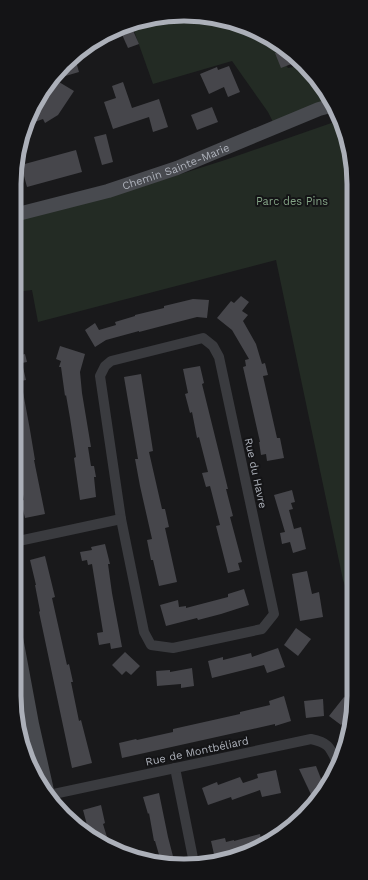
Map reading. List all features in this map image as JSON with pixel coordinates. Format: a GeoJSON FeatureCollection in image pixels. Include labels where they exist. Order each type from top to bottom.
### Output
{"type":"FeatureCollection","features":[{"type":"Feature","properties":{"kind":"street","name":"Chemin Sainte-Marie"},"geometry":{"type":"LineString","coordinates":[[21,213],[108,191],[177,168],[327,106]]}},
{"type":"Feature","properties":{"kind":"street","name":"Rue du Havre"},"geometry":{"type":"LineString","coordinates":[[203,338],[213,346],[219,357],[274,614],[262,629],[173,648],[151,645],[144,632],[121,519],[100,376],[105,366],[111,361],[203,338]]}},
{"type":"Feature","properties":{"kind":"street"},"geometry":{"type":"LineString","coordinates":[[21,540],[121,519]]}},
{"type":"Feature","properties":{"kind":"street"},"geometry":{"type":"LineString","coordinates":[[21,680],[45,782]]}},
{"type":"Feature","properties":{"kind":"street","name":"Rue de Montbéliard"},"geometry":{"type":"LineString","coordinates":[[54,794],[311,739],[323,741],[330,747],[335,758]]}},
{"type":"Feature","properties":{"kind":"street"},"geometry":{"type":"LineString","coordinates":[[175,768],[193,859]]}},
{"type":"Feature","properties":{"kind":"shaded area"},"geometry":{"type":"Polygon","coordinates":[[[21,667],[48,787],[33,758],[24,728],[21,707],[21,667]]]}},
{"type":"Feature","properties":{"kind":"green space"},"geometry":{"type":"Polygon","coordinates":[[[163,22],[205,22],[246,33],[274,47],[288,68],[296,66],[307,77],[320,93],[327,106],[275,126],[268,112],[232,61],[153,84],[134,30],[163,22]]]}},
{"type":"Feature","properties":{"kind":"green space","name":"Parc des Pins"},"geometry":{"type":"Polygon","coordinates":[[[335,122],[344,152],[347,173],[347,591],[343,580],[276,260],[38,322],[32,290],[21,291],[21,218],[137,188],[225,160],[335,122]]]}},
{"type":"Feature","properties":{"kind":"building"},"geometry":{"type":"Polygon","coordinates":[[[133,30],[139,44],[128,48],[121,33],[133,30]]]}},
{"type":"Feature","properties":{"kind":"building"},"geometry":{"type":"Polygon","coordinates":[[[279,52],[293,63],[281,68],[275,53],[279,52]]]}},
{"type":"Feature","properties":{"kind":"building"},"geometry":{"type":"Polygon","coordinates":[[[76,62],[79,72],[62,76],[76,62]]]}},
{"type":"Feature","properties":{"kind":"building"},"geometry":{"type":"Polygon","coordinates":[[[229,66],[240,92],[228,97],[224,87],[209,94],[200,74],[217,67],[218,70],[229,66]]]}},
{"type":"Feature","properties":{"kind":"building"},"geometry":{"type":"Polygon","coordinates":[[[59,82],[74,91],[58,115],[45,123],[43,119],[33,123],[41,105],[45,103],[59,82]]]}},
{"type":"Feature","properties":{"kind":"building"},"geometry":{"type":"Polygon","coordinates":[[[123,82],[132,108],[159,99],[168,127],[153,132],[149,117],[113,129],[104,102],[116,98],[112,86],[123,82]]]}},
{"type":"Feature","properties":{"kind":"building"},"geometry":{"type":"Polygon","coordinates":[[[212,107],[218,122],[197,130],[191,115],[212,107]]]}},
{"type":"Feature","properties":{"kind":"building"},"geometry":{"type":"Polygon","coordinates":[[[106,134],[113,162],[102,165],[94,137],[106,134]]]}},
{"type":"Feature","properties":{"kind":"building"},"geometry":{"type":"Polygon","coordinates":[[[76,150],[82,172],[27,187],[22,165],[76,150]]]}},
{"type":"Feature","properties":{"kind":"building"},"geometry":{"type":"Polygon","coordinates":[[[241,296],[249,302],[242,311],[248,315],[243,321],[256,344],[262,364],[265,363],[268,375],[263,376],[277,438],[280,438],[284,458],[267,461],[266,454],[261,455],[260,442],[243,367],[246,366],[245,360],[249,359],[232,330],[217,318],[231,301],[234,303],[241,296]]]}},
{"type":"Feature","properties":{"kind":"building"},"geometry":{"type":"Polygon","coordinates":[[[193,299],[209,300],[207,318],[197,317],[139,331],[106,340],[95,347],[85,330],[95,323],[99,330],[116,325],[115,322],[135,315],[193,299]]]}},
{"type":"Feature","properties":{"kind":"building"},"geometry":{"type":"Polygon","coordinates":[[[60,346],[85,354],[80,372],[91,447],[88,447],[91,466],[94,466],[96,477],[94,477],[96,497],[80,500],[74,458],[76,457],[70,418],[61,367],[59,367],[61,361],[56,359],[60,346]]]}},
{"type":"Feature","properties":{"kind":"building"},"geometry":{"type":"Polygon","coordinates":[[[25,354],[27,362],[22,363],[26,380],[21,381],[21,355],[25,354]]]}},
{"type":"Feature","properties":{"kind":"building"},"geometry":{"type":"Polygon","coordinates":[[[200,366],[204,383],[202,384],[228,489],[226,489],[233,516],[230,517],[242,562],[238,563],[240,570],[228,573],[216,526],[220,525],[210,486],[206,487],[202,473],[208,472],[199,437],[197,438],[192,412],[190,413],[185,394],[188,393],[183,369],[200,366]]]}},
{"type":"Feature","properties":{"kind":"building"},"geometry":{"type":"Polygon","coordinates":[[[141,374],[153,451],[149,452],[162,509],[165,509],[169,527],[165,528],[177,582],[159,586],[147,540],[152,539],[135,459],[138,459],[124,377],[141,374]]]}},
{"type":"Feature","properties":{"kind":"building"},"geometry":{"type":"Polygon","coordinates":[[[21,381],[34,460],[45,514],[25,518],[21,501],[24,500],[21,483],[21,381]]]}},
{"type":"Feature","properties":{"kind":"building"},"geometry":{"type":"Polygon","coordinates":[[[292,490],[295,502],[291,503],[293,509],[289,510],[294,529],[301,527],[306,549],[293,553],[290,542],[282,544],[280,533],[285,532],[274,495],[292,490]]]}},
{"type":"Feature","properties":{"kind":"building"},"geometry":{"type":"Polygon","coordinates":[[[105,544],[110,564],[108,564],[112,593],[122,647],[111,649],[110,643],[99,645],[97,633],[103,632],[92,564],[88,565],[87,560],[82,561],[80,552],[92,550],[91,547],[105,544]]]}},
{"type":"Feature","properties":{"kind":"building"},"geometry":{"type":"Polygon","coordinates":[[[45,556],[55,597],[52,598],[67,665],[69,664],[73,682],[71,682],[79,721],[81,720],[92,763],[72,768],[39,612],[36,585],[30,560],[45,556]]]}},
{"type":"Feature","properties":{"kind":"building"},"geometry":{"type":"Polygon","coordinates":[[[307,571],[312,594],[319,592],[323,617],[300,621],[292,574],[307,571]]]}},
{"type":"Feature","properties":{"kind":"building"},"geometry":{"type":"Polygon","coordinates":[[[244,589],[249,605],[198,620],[197,618],[166,626],[160,605],[178,600],[179,607],[186,606],[186,608],[228,597],[228,594],[244,589]]]}},
{"type":"Feature","properties":{"kind":"building"},"geometry":{"type":"Polygon","coordinates":[[[296,628],[311,639],[298,656],[284,645],[296,628]]]}},
{"type":"Feature","properties":{"kind":"building"},"geometry":{"type":"Polygon","coordinates":[[[278,648],[285,667],[267,673],[264,665],[212,678],[208,661],[223,657],[223,660],[251,653],[252,657],[278,648]]]}},
{"type":"Feature","properties":{"kind":"building"},"geometry":{"type":"Polygon","coordinates":[[[125,652],[140,666],[131,675],[126,671],[122,675],[112,665],[125,652]]]}},
{"type":"Feature","properties":{"kind":"building"},"geometry":{"type":"Polygon","coordinates":[[[192,668],[194,686],[181,688],[181,684],[157,686],[156,671],[170,670],[170,672],[192,668]]]}},
{"type":"Feature","properties":{"kind":"building"},"geometry":{"type":"Polygon","coordinates":[[[284,696],[291,721],[275,726],[275,724],[122,758],[119,743],[173,732],[173,729],[240,714],[240,712],[270,705],[269,701],[284,696]]]}},
{"type":"Feature","properties":{"kind":"building"},"geometry":{"type":"Polygon","coordinates":[[[344,697],[347,699],[345,722],[344,721],[341,725],[329,716],[344,697]]]}},
{"type":"Feature","properties":{"kind":"building"},"geometry":{"type":"Polygon","coordinates":[[[323,699],[324,716],[306,718],[304,701],[323,699]]]}},
{"type":"Feature","properties":{"kind":"building"},"geometry":{"type":"Polygon","coordinates":[[[316,766],[322,783],[312,796],[299,769],[316,766]]]}},
{"type":"Feature","properties":{"kind":"building"},"geometry":{"type":"Polygon","coordinates":[[[276,770],[281,793],[262,797],[260,790],[232,800],[231,797],[208,805],[202,788],[217,782],[218,785],[240,777],[243,783],[258,778],[257,774],[276,770]]]}},
{"type":"Feature","properties":{"kind":"building"},"geometry":{"type":"Polygon","coordinates":[[[159,793],[174,859],[160,857],[154,841],[149,813],[148,814],[143,797],[159,793]]]}},
{"type":"Feature","properties":{"kind":"building"},"geometry":{"type":"Polygon","coordinates":[[[101,805],[105,823],[103,824],[108,840],[88,827],[83,810],[101,805]]]}},
{"type":"Feature","properties":{"kind":"building"},"geometry":{"type":"Polygon","coordinates":[[[260,834],[261,839],[246,847],[214,856],[211,841],[225,838],[226,842],[260,834]]]}}]}
